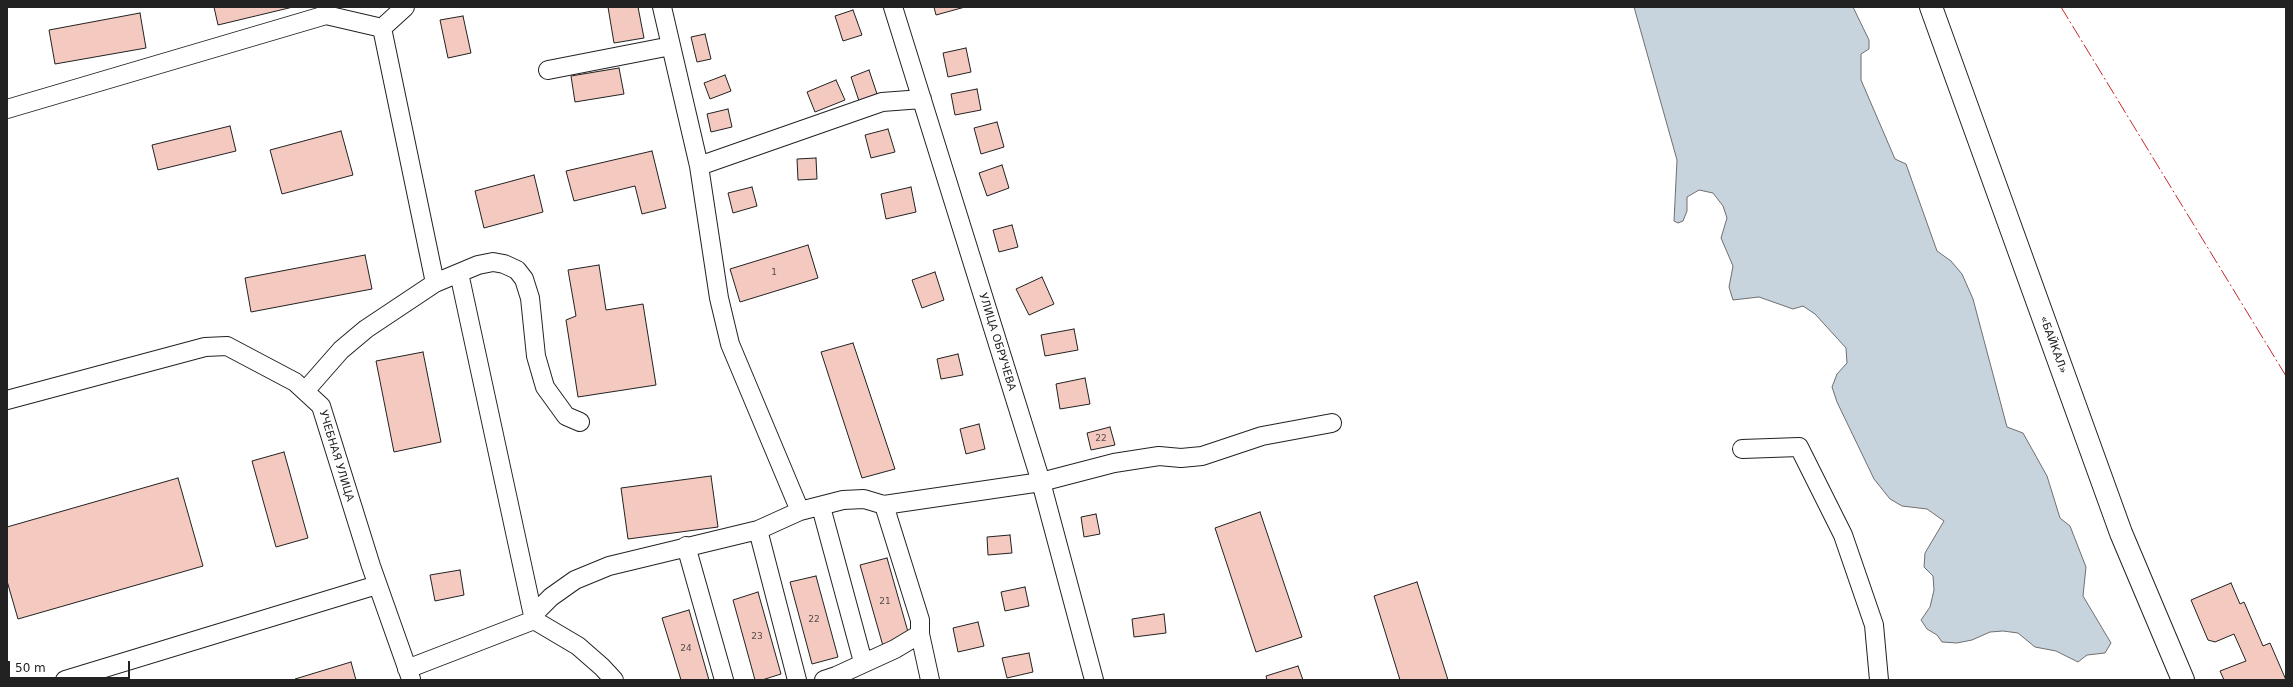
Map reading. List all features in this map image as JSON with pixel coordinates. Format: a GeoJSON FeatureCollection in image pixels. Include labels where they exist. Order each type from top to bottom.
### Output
{"type":"FeatureCollection","features":[{"type":"Feature","properties":{"kind":"highway","name":"«БАЙКАЛ»"},"geometry":{"type":"LineString","coordinates":[[1931,7],[2121,533],[2183,680]]}},
{"type":"Feature","properties":{"kind":"street"},"geometry":{"type":"LineString","coordinates":[[382,28],[405,7]]}},
{"type":"Feature","properties":{"kind":"street"},"geometry":{"type":"LineString","coordinates":[[662,7],[699,166],[719,298],[730,344],[800,511]]}},
{"type":"Feature","properties":{"kind":"street","name":"УЛИЦА ОБРУЧЕВА"},"geometry":{"type":"LineString","coordinates":[[893,7],[1041,482],[1094,680]]}},
{"type":"Feature","properties":{"kind":"street"},"geometry":{"type":"LineString","coordinates":[[7,109],[326,14],[382,28]]}},
{"type":"Feature","properties":{"kind":"street"},"geometry":{"type":"LineString","coordinates":[[382,28],[435,283]]}},
{"type":"Feature","properties":{"kind":"street"},"geometry":{"type":"LineString","coordinates":[[548,70],[670,46]]}},
{"type":"Feature","properties":{"kind":"street"},"geometry":{"type":"LineString","coordinates":[[699,166],[882,102],[922,99]]}},
{"type":"Feature","properties":{"kind":"street"},"geometry":{"type":"LineString","coordinates":[[305,391],[341,350],[366,329],[435,283],[478,265],[493,262],[504,264],[517,270],[524,279],[530,298],[534,345],[545,387],[566,416],[580,422]]}},
{"type":"Feature","properties":{"kind":"street"},"geometry":{"type":"LineString","coordinates":[[459,273],[534,620],[578,646],[602,667],[614,680]]}},
{"type":"Feature","properties":{"kind":"street","name":"УЧЕБНАЯ УЛИЦА"},"geometry":{"type":"LineString","coordinates":[[7,400],[204,347],[227,346],[295,382],[321,406],[377,585],[409,674]]}},
{"type":"Feature","properties":{"kind":"street"},"geometry":{"type":"LineString","coordinates":[[409,674],[534,620],[537,611],[551,597],[575,580],[609,566],[686,546],[758,530],[800,511],[821,507],[843,500],[864,499],[884,506],[1041,482],[1122,462],[1159,456],[1180,458],[1202,456],[1262,436],[1332,423]]}},
{"type":"Feature","properties":{"kind":"street"},"geometry":{"type":"LineString","coordinates":[[1742,449],[1799,447],[1843,535],[1874,625],[1879,680]]}},
{"type":"Feature","properties":{"kind":"street"},"geometry":{"type":"LineString","coordinates":[[884,506],[920,620],[920,634],[930,680]]}},
{"type":"Feature","properties":{"kind":"street"},"geometry":{"type":"LineString","coordinates":[[821,507],[863,662]]}},
{"type":"Feature","properties":{"kind":"street"},"geometry":{"type":"LineString","coordinates":[[758,530],[797,680]]}},
{"type":"Feature","properties":{"kind":"street"},"geometry":{"type":"LineString","coordinates":[[686,546],[724,680]]}},
{"type":"Feature","properties":{"kind":"street"},"geometry":{"type":"LineString","coordinates":[[65,680],[377,585]]}},
{"type":"Feature","properties":{"kind":"street"},"geometry":{"type":"LineString","coordinates":[[824,680],[895,649],[920,634]]}},
{"type":"Feature","properties":{"kind":"shaded area"},"geometry":{"type":"Polygon","coordinates":[[[1634,7],[1853,7],[1869,40],[1869,49],[1861,54],[1861,80],[1895,159],[1906,164],[1937,251],[1951,261],[1962,274],[1973,299],[2007,427],[2023,433],[2047,476],[2060,518],[2070,526],[2086,567],[2083,596],[2111,643],[2105,653],[2087,655],[2078,662],[2056,651],[2035,647],[2018,633],[2003,631],[1990,632],[1972,640],[1957,643],[1942,642],[1937,635],[1927,629],[1921,620],[1930,607],[1934,590],[1933,576],[1924,567],[1925,553],[1944,521],[1927,509],[1902,506],[1890,499],[1874,479],[1837,402],[1832,387],[1837,374],[1847,363],[1846,348],[1815,314],[1803,306],[1793,309],[1759,297],[1733,300],[1729,287],[1733,266],[1721,238],[1727,218],[1723,206],[1713,193],[1699,190],[1687,197],[1687,211],[1683,221],[1678,223],[1674,221],[1677,160],[1634,7]]]}},
{"type":"Feature","properties":{"kind":"building"},"geometry":{"type":"Polygon","coordinates":[[[214,7],[293,7],[218,25],[214,7]]]}},
{"type":"Feature","properties":{"kind":"building"},"geometry":{"type":"Polygon","coordinates":[[[608,7],[638,7],[644,38],[614,43],[608,7]]]}},
{"type":"Feature","properties":{"kind":"building"},"geometry":{"type":"Polygon","coordinates":[[[934,7],[965,7],[936,15],[934,7]]]}},
{"type":"Feature","properties":{"kind":"building"},"geometry":{"type":"Polygon","coordinates":[[[853,10],[862,35],[843,41],[835,16],[853,10]]]}},
{"type":"Feature","properties":{"kind":"building"},"geometry":{"type":"Polygon","coordinates":[[[140,13],[146,48],[55,64],[49,30],[140,13]]]}},
{"type":"Feature","properties":{"kind":"building"},"geometry":{"type":"Polygon","coordinates":[[[463,16],[471,53],[448,58],[440,20],[463,16]]]}},
{"type":"Feature","properties":{"kind":"building"},"geometry":{"type":"Polygon","coordinates":[[[705,34],[711,59],[697,62],[691,37],[705,34]]]}},
{"type":"Feature","properties":{"kind":"building"},"geometry":{"type":"Polygon","coordinates":[[[966,48],[971,72],[948,77],[943,53],[966,48]]]}},
{"type":"Feature","properties":{"kind":"building"},"geometry":{"type":"Polygon","coordinates":[[[619,68],[624,94],[575,102],[571,76],[619,68]]]}},
{"type":"Feature","properties":{"kind":"building"},"geometry":{"type":"Polygon","coordinates":[[[869,70],[877,94],[859,101],[851,77],[869,70]]]}},
{"type":"Feature","properties":{"kind":"building"},"geometry":{"type":"Polygon","coordinates":[[[725,75],[731,91],[710,99],[704,83],[725,75]]]}},
{"type":"Feature","properties":{"kind":"building"},"geometry":{"type":"Polygon","coordinates":[[[836,80],[845,100],[815,112],[807,92],[836,80]]]}},
{"type":"Feature","properties":{"kind":"building"},"geometry":{"type":"Polygon","coordinates":[[[977,89],[981,110],[955,115],[951,94],[977,89]]]}},
{"type":"Feature","properties":{"kind":"building"},"geometry":{"type":"Polygon","coordinates":[[[728,109],[732,127],[711,132],[707,114],[728,109]]]}},
{"type":"Feature","properties":{"kind":"building"},"geometry":{"type":"Polygon","coordinates":[[[997,122],[1004,147],[981,154],[974,128],[997,122]]]}},
{"type":"Feature","properties":{"kind":"building"},"geometry":{"type":"Polygon","coordinates":[[[230,126],[236,151],[158,170],[152,145],[230,126]]]}},
{"type":"Feature","properties":{"kind":"building"},"geometry":{"type":"Polygon","coordinates":[[[888,129],[895,152],[871,158],[865,135],[888,129]]]}},
{"type":"Feature","properties":{"kind":"building"},"geometry":{"type":"Polygon","coordinates":[[[341,131],[353,175],[282,194],[270,150],[341,131]]]}},
{"type":"Feature","properties":{"kind":"building"},"geometry":{"type":"Polygon","coordinates":[[[652,151],[666,208],[642,214],[635,186],[574,201],[566,171],[652,151]]]}},
{"type":"Feature","properties":{"kind":"building"},"geometry":{"type":"Polygon","coordinates":[[[816,158],[817,179],[798,180],[797,159],[816,158]]]}},
{"type":"Feature","properties":{"kind":"building"},"geometry":{"type":"Polygon","coordinates":[[[1002,165],[1009,188],[987,196],[979,173],[1002,165]]]}},
{"type":"Feature","properties":{"kind":"building"},"geometry":{"type":"Polygon","coordinates":[[[534,175],[543,212],[484,228],[475,191],[534,175]]]}},
{"type":"Feature","properties":{"kind":"building"},"geometry":{"type":"Polygon","coordinates":[[[752,187],[757,206],[733,213],[728,193],[752,187]]]}},
{"type":"Feature","properties":{"kind":"building"},"geometry":{"type":"Polygon","coordinates":[[[911,187],[916,212],[886,219],[881,194],[911,187]]]}},
{"type":"Feature","properties":{"kind":"building"},"geometry":{"type":"Polygon","coordinates":[[[1012,225],[1018,247],[999,252],[993,230],[1012,225]]]}},
{"type":"Feature","properties":{"kind":"building"},"geometry":{"type":"Polygon","coordinates":[[[808,245],[818,278],[740,302],[730,269],[808,245]]]}},
{"type":"Feature","properties":{"kind":"building"},"geometry":{"type":"Polygon","coordinates":[[[365,255],[372,289],[251,312],[245,278],[365,255]]]}},
{"type":"Feature","properties":{"kind":"building"},"geometry":{"type":"Polygon","coordinates":[[[599,265],[606,310],[643,304],[656,385],[578,397],[566,320],[576,316],[568,270],[599,265]]]}},
{"type":"Feature","properties":{"kind":"building"},"geometry":{"type":"Polygon","coordinates":[[[935,272],[944,300],[922,308],[912,280],[935,272]]]}},
{"type":"Feature","properties":{"kind":"building"},"geometry":{"type":"Polygon","coordinates":[[[1042,277],[1054,304],[1029,315],[1016,289],[1042,277]]]}},
{"type":"Feature","properties":{"kind":"building"},"geometry":{"type":"Polygon","coordinates":[[[1074,329],[1078,350],[1045,356],[1041,335],[1074,329]]]}},
{"type":"Feature","properties":{"kind":"building"},"geometry":{"type":"Polygon","coordinates":[[[853,343],[895,469],[862,478],[821,352],[853,343]]]}},
{"type":"Feature","properties":{"kind":"building"},"geometry":{"type":"Polygon","coordinates":[[[423,352],[441,442],[394,452],[376,361],[423,352]]]}},
{"type":"Feature","properties":{"kind":"building"},"geometry":{"type":"Polygon","coordinates":[[[958,354],[963,375],[941,379],[937,359],[958,354]]]}},
{"type":"Feature","properties":{"kind":"building"},"geometry":{"type":"Polygon","coordinates":[[[1085,378],[1090,404],[1060,409],[1056,384],[1085,378]]]}},
{"type":"Feature","properties":{"kind":"building"},"geometry":{"type":"Polygon","coordinates":[[[979,424],[985,449],[966,454],[960,429],[979,424]]]}},
{"type":"Feature","properties":{"kind":"building"},"geometry":{"type":"Polygon","coordinates":[[[1110,427],[1115,445],[1091,450],[1087,433],[1110,427]]]}},
{"type":"Feature","properties":{"kind":"building"},"geometry":{"type":"Polygon","coordinates":[[[284,452],[308,538],[276,547],[252,461],[284,452]]]}},
{"type":"Feature","properties":{"kind":"building"},"geometry":{"type":"Polygon","coordinates":[[[711,476],[718,527],[628,539],[621,488],[711,476]]]}},
{"type":"Feature","properties":{"kind":"building"},"geometry":{"type":"Polygon","coordinates":[[[178,478],[203,566],[18,619],[7,581],[7,527],[178,478]]]}},
{"type":"Feature","properties":{"kind":"building"},"geometry":{"type":"Polygon","coordinates":[[[1260,512],[1302,637],[1256,652],[1215,528],[1260,512]]]}},
{"type":"Feature","properties":{"kind":"building"},"geometry":{"type":"Polygon","coordinates":[[[1096,514],[1100,534],[1084,537],[1081,517],[1096,514]]]}},
{"type":"Feature","properties":{"kind":"building"},"geometry":{"type":"Polygon","coordinates":[[[1010,535],[1012,553],[988,555],[987,537],[1010,535]]]}},
{"type":"Feature","properties":{"kind":"building"},"geometry":{"type":"Polygon","coordinates":[[[887,558],[910,639],[883,646],[860,565],[887,558]]]}},
{"type":"Feature","properties":{"kind":"building"},"geometry":{"type":"Polygon","coordinates":[[[460,570],[464,595],[435,601],[430,575],[460,570]]]}},
{"type":"Feature","properties":{"kind":"building"},"geometry":{"type":"Polygon","coordinates":[[[816,576],[838,657],[812,664],[790,582],[816,576]]]}},
{"type":"Feature","properties":{"kind":"building"},"geometry":{"type":"Polygon","coordinates":[[[1417,582],[1448,680],[1400,680],[1374,596],[1417,582]]]}},
{"type":"Feature","properties":{"kind":"building"},"geometry":{"type":"Polygon","coordinates":[[[2231,583],[2240,604],[2244,602],[2263,646],[2270,643],[2286,680],[2224,680],[2220,671],[2246,661],[2234,634],[2215,642],[2208,640],[2191,600],[2231,583]]]}},
{"type":"Feature","properties":{"kind":"building"},"geometry":{"type":"Polygon","coordinates":[[[1025,587],[1029,606],[1005,611],[1001,592],[1025,587]]]}},
{"type":"Feature","properties":{"kind":"building"},"geometry":{"type":"Polygon","coordinates":[[[758,592],[781,674],[762,680],[755,680],[733,600],[758,592]]]}},
{"type":"Feature","properties":{"kind":"building"},"geometry":{"type":"Polygon","coordinates":[[[689,610],[709,680],[681,680],[662,618],[689,610]]]}},
{"type":"Feature","properties":{"kind":"building"},"geometry":{"type":"Polygon","coordinates":[[[1164,614],[1166,633],[1134,637],[1132,619],[1164,614]]]}},
{"type":"Feature","properties":{"kind":"building"},"geometry":{"type":"Polygon","coordinates":[[[978,622],[984,646],[958,652],[953,628],[978,622]]]}},
{"type":"Feature","properties":{"kind":"building"},"geometry":{"type":"Polygon","coordinates":[[[1029,653],[1033,672],[1007,678],[1002,658],[1029,653]]]}},
{"type":"Feature","properties":{"kind":"building"},"geometry":{"type":"Polygon","coordinates":[[[351,662],[356,680],[295,680],[295,679],[351,662]]]}},
{"type":"Feature","properties":{"kind":"building"},"geometry":{"type":"Polygon","coordinates":[[[1298,666],[1303,680],[1267,680],[1266,676],[1298,666]]]}},
{"type":"Feature","properties":{"kind":"power"},"geometry":{"type":"LineString","coordinates":[[2061,7],[2286,376]]}}]}
